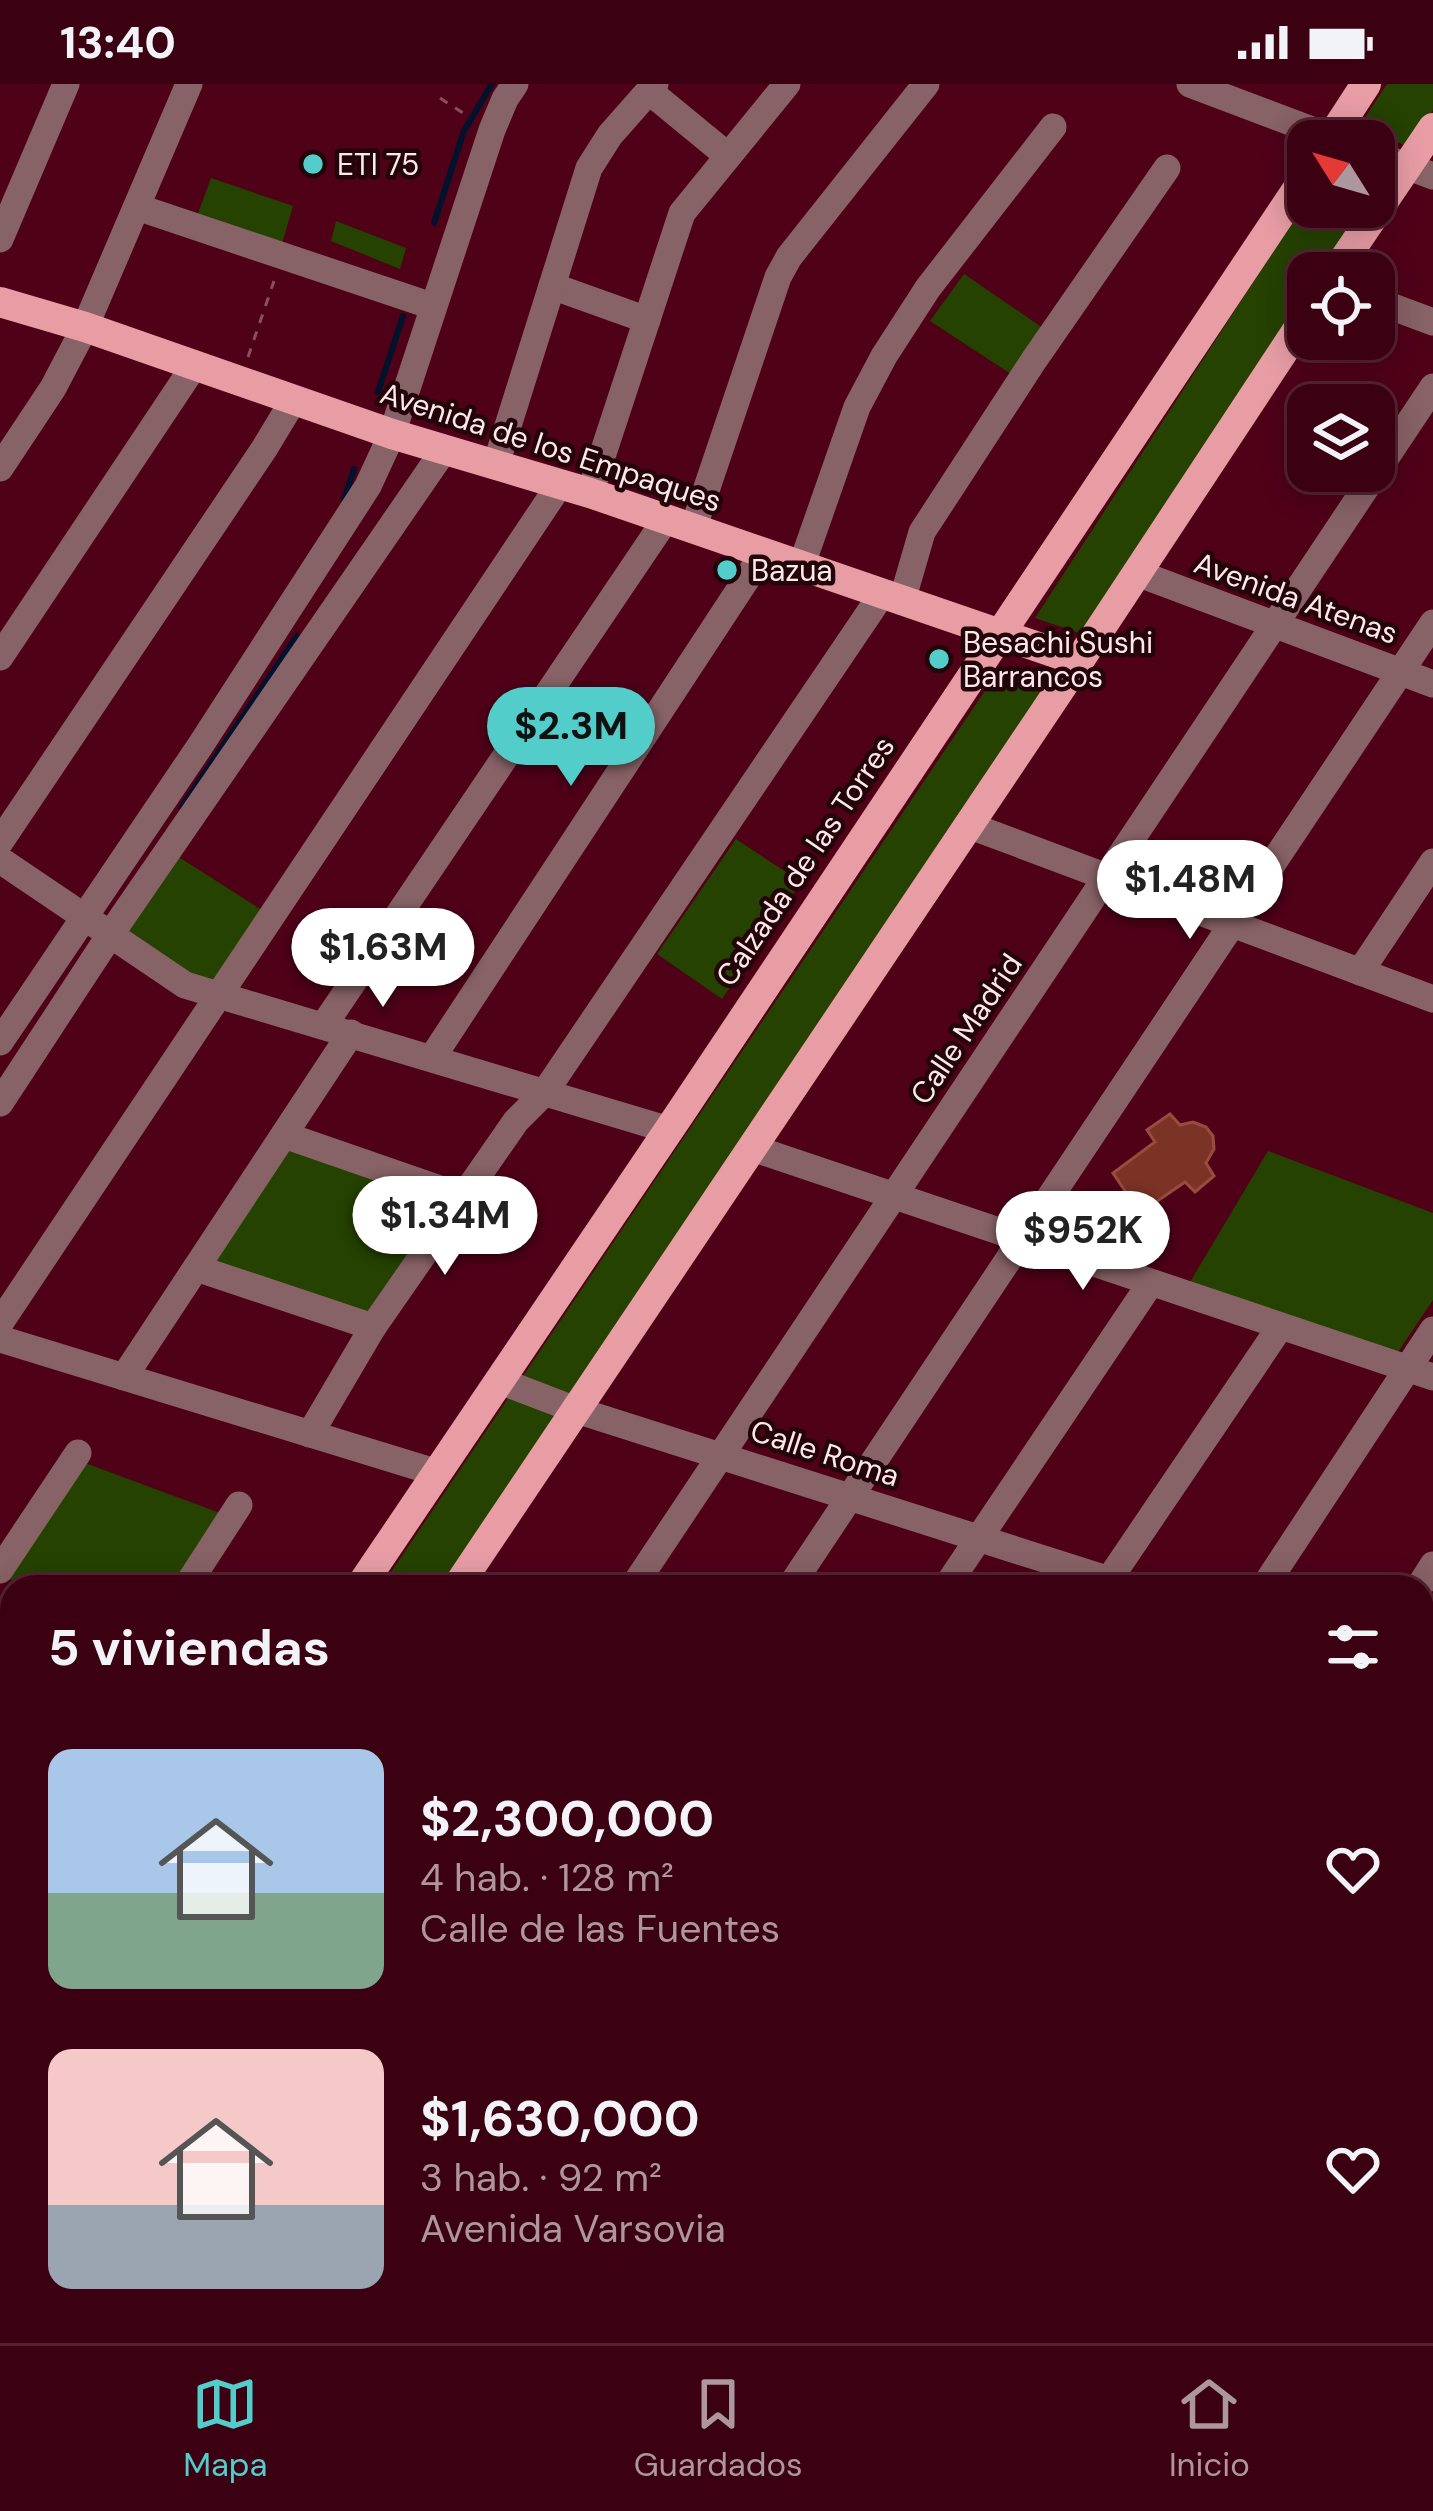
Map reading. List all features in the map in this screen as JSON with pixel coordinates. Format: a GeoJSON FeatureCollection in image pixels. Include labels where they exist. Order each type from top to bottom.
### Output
{"type":"FeatureCollection","features":[{"type":"Feature","properties":{"kind":"main road"},"geometry":{"type":"LineString","coordinates":[[1345,120],[1366,84]]}},
{"type":"Feature","properties":{"kind":"main road"},"geometry":{"type":"LineString","coordinates":[[1352,252],[1420,171],[1433,128]]}},
{"type":"Feature","properties":{"kind":"main road","name":"Calzada de las Torres"},"geometry":{"type":"LineString","coordinates":[[368,1575],[1287,203]]}},
{"type":"Feature","properties":{"kind":"main road","name":"Avenida de los Empaques"},"geometry":{"type":"LineString","coordinates":[[0,302],[392,434],[560,484],[1079,661]]}},
{"type":"Feature","properties":{"kind":"main road"},"geometry":{"type":"LineString","coordinates":[[466,1575],[1287,346]]}},
{"type":"Feature","properties":{"kind":"street"},"geometry":{"type":"LineString","coordinates":[[0,239],[66,84]]}},
{"type":"Feature","properties":{"kind":"street"},"geometry":{"type":"LineString","coordinates":[[0,468],[53,388],[85,327],[189,84]]}},
{"type":"Feature","properties":{"kind":"street"},"geometry":{"type":"LineString","coordinates":[[0,1042],[368,486],[392,434],[492,130],[515,84]]}},
{"type":"Feature","properties":{"kind":"street"},"geometry":{"type":"LineString","coordinates":[[590,494],[682,213],[787,84]]}},
{"type":"Feature","properties":{"kind":"street"},"geometry":{"type":"LineString","coordinates":[[124,1377],[284,1136],[337,1029],[679,524],[789,257],[926,84]]}},
{"type":"Feature","properties":{"kind":"street"},"geometry":{"type":"LineString","coordinates":[[1192,84],[1287,121]]}},
{"type":"Feature","properties":{"kind":"street"},"geometry":{"type":"LineString","coordinates":[[496,464],[589,168],[610,135],[652,88],[728,156]]}},
{"type":"Feature","properties":{"kind":"street"},"geometry":{"type":"LineString","coordinates":[[801,567],[857,406],[884,356],[928,288],[1053,127]]}},
{"type":"Feature","properties":{"kind":"street"},"geometry":{"type":"LineString","coordinates":[[310,1434],[373,1327],[515,1121],[545,1092],[892,597],[922,532],[1167,168]]}},
{"type":"Feature","properties":{"kind":"street"},"geometry":{"type":"LineString","coordinates":[[137,207],[432,306]]}},
{"type":"Feature","properties":{"kind":"street"},"geometry":{"type":"LineString","coordinates":[[551,286],[647,320]]}},
{"type":"Feature","properties":{"kind":"street"},"geometry":{"type":"LineString","coordinates":[[1395,308],[1433,322]]}},
{"type":"Feature","properties":{"kind":"street"},"geometry":{"type":"LineString","coordinates":[[0,657],[194,366]]}},
{"type":"Feature","properties":{"kind":"street","name":"Calle Madrid"},"geometry":{"type":"LineString","coordinates":[[641,1575],[1433,387]]}},
{"type":"Feature","properties":{"kind":"street"},"geometry":{"type":"LineString","coordinates":[[0,842],[293,401]]}},
{"type":"Feature","properties":{"kind":"street"},"geometry":{"type":"LineString","coordinates":[[0,1103],[443,450]]}},
{"type":"Feature","properties":{"kind":"street"},"geometry":{"type":"LineString","coordinates":[[0,1323],[560,484]]}},
{"type":"Feature","properties":{"kind":"street"},"geometry":{"type":"LineString","coordinates":[[431,1058],[763,554]]}},
{"type":"Feature","properties":{"kind":"street","name":"Avenida Atenas"},"geometry":{"type":"LineString","coordinates":[[1137,573],[1433,684]]}},
{"type":"Feature","properties":{"kind":"street"},"geometry":{"type":"LineString","coordinates":[[798,1575],[1433,623]]}},
{"type":"Feature","properties":{"kind":"street"},"geometry":{"type":"LineString","coordinates":[[968,825],[1433,999]]}},
{"type":"Feature","properties":{"kind":"street"},"geometry":{"type":"LineString","coordinates":[[0,860],[185,985],[669,1130]]}},
{"type":"Feature","properties":{"kind":"street"},"geometry":{"type":"LineString","coordinates":[[1360,972],[1433,862]]}},
{"type":"Feature","properties":{"kind":"street"},"geometry":{"type":"LineString","coordinates":[[284,1136],[463,1197]]}},
{"type":"Feature","properties":{"kind":"street"},"geometry":{"type":"LineString","coordinates":[[752,1148],[1420,1373]]}},
{"type":"Feature","properties":{"kind":"street"},"geometry":{"type":"LineString","coordinates":[[196,1268],[373,1327]]}},
{"type":"Feature","properties":{"kind":"street"},"geometry":{"type":"LineString","coordinates":[[954,1575],[1150,1284]]}},
{"type":"Feature","properties":{"kind":"street"},"geometry":{"type":"LineString","coordinates":[[1121,1575],[1280,1327]]}},
{"type":"Feature","properties":{"kind":"street"},"geometry":{"type":"LineString","coordinates":[[1273,1575],[1420,1373],[1433,1330]]}},
{"type":"Feature","properties":{"kind":"street"},"geometry":{"type":"LineString","coordinates":[[0,1339],[438,1473]]}},
{"type":"Feature","properties":{"kind":"street","name":"Calle Roma"},"geometry":{"type":"LineString","coordinates":[[500,1381],[576,1410],[1089,1575]]}},
{"type":"Feature","properties":{"kind":"street"},"geometry":{"type":"LineString","coordinates":[[0,1570],[78,1453]]}},
{"type":"Feature","properties":{"kind":"street"},"geometry":{"type":"LineString","coordinates":[[194,1575],[239,1505]]}},
{"type":"Feature","properties":{"kind":"path"},"geometry":{"type":"LineString","coordinates":[[440,98],[478,122]]}},
{"type":"Feature","properties":{"kind":"path"},"geometry":{"type":"LineString","coordinates":[[239,381],[282,256]]}},
{"type":"Feature","properties":{"kind":"green space"},"geometry":{"type":"Polygon","coordinates":[[[1387,84],[1433,84],[1433,110],[1408,147],[1395,141],[1395,120],[1363,120],[1387,84]]]}},
{"type":"Feature","properties":{"kind":"green space"},"geometry":{"type":"Polygon","coordinates":[[[211,178],[293,206],[279,254],[193,227],[211,178]]]}},
{"type":"Feature","properties":{"kind":"green space"},"geometry":{"type":"Polygon","coordinates":[[[336,221],[406,248],[400,269],[331,241],[336,221]]]}},
{"type":"Feature","properties":{"kind":"green space"},"geometry":{"type":"Polygon","coordinates":[[[1288,228],[1355,228],[1339,252],[1287,252],[1287,331],[1085,635],[1035,618],[1288,228]]]}},
{"type":"Feature","properties":{"kind":"green space"},"geometry":{"type":"Polygon","coordinates":[[[964,274],[1046,330],[1014,376],[930,321],[964,274]]]}},
{"type":"Feature","properties":{"kind":"green space"},"geometry":{"type":"Polygon","coordinates":[[[999,670],[1043,689],[448,1575],[389,1575],[999,670]]]}},
{"type":"Feature","properties":{"kind":"green space"},"geometry":{"type":"Polygon","coordinates":[[[736,839],[801,882],[722,999],[657,954],[736,839]]]}},
{"type":"Feature","properties":{"kind":"green space"},"geometry":{"type":"Polygon","coordinates":[[[174,854],[265,912],[214,988],[120,934],[174,854]]]}},
{"type":"Feature","properties":{"kind":"green space"},"geometry":{"type":"Polygon","coordinates":[[[283,1143],[450,1202],[370,1317],[205,1258],[283,1143]]]}},
{"type":"Feature","properties":{"kind":"green space"},"geometry":{"type":"Polygon","coordinates":[[[1268,1151],[1433,1213],[1433,1300],[1398,1352],[1190,1282],[1268,1151]]]}},
{"type":"Feature","properties":{"kind":"green space"},"geometry":{"type":"Polygon","coordinates":[[[85,1463],[220,1513],[181,1575],[8,1575],[85,1463]]]}},
{"type":"Feature","properties":{"kind":"building"},"geometry":{"type":"Polygon","coordinates":[[[1170,1114],[1180,1125],[1193,1122],[1213,1136],[1214,1149],[1206,1163],[1214,1176],[1195,1192],[1185,1182],[1140,1213],[1113,1173],[1155,1142],[1147,1130],[1170,1114]]]}},
{"type":"Feature","properties":{"kind":"waterway"},"geometry":{"type":"LineString","coordinates":[[434,223],[464,131],[492,84]]}},
{"type":"Feature","properties":{"kind":"waterway"},"geometry":{"type":"LineString","coordinates":[[378,392],[403,316]]}},
{"type":"Feature","properties":{"kind":"waterway"},"geometry":{"type":"LineString","coordinates":[[344,500],[354,469]]}},
{"type":"Feature","properties":{"kind":"waterway"},"geometry":{"type":"LineString","coordinates":[[182,807],[297,636]]}},
{"type":"Feature","properties":{"kind":"place","name":"ETI 75"},"geometry":{"type":"Point","coordinates":[313,164]}},
{"type":"Feature","properties":{"kind":"place","name":"Bazua"},"geometry":{"type":"Point","coordinates":[727,570]}},
{"type":"Feature","properties":{"kind":"place","name":"Besachi Sushi Barrancos"},"geometry":{"type":"Point","coordinates":[939,659]}}]}
